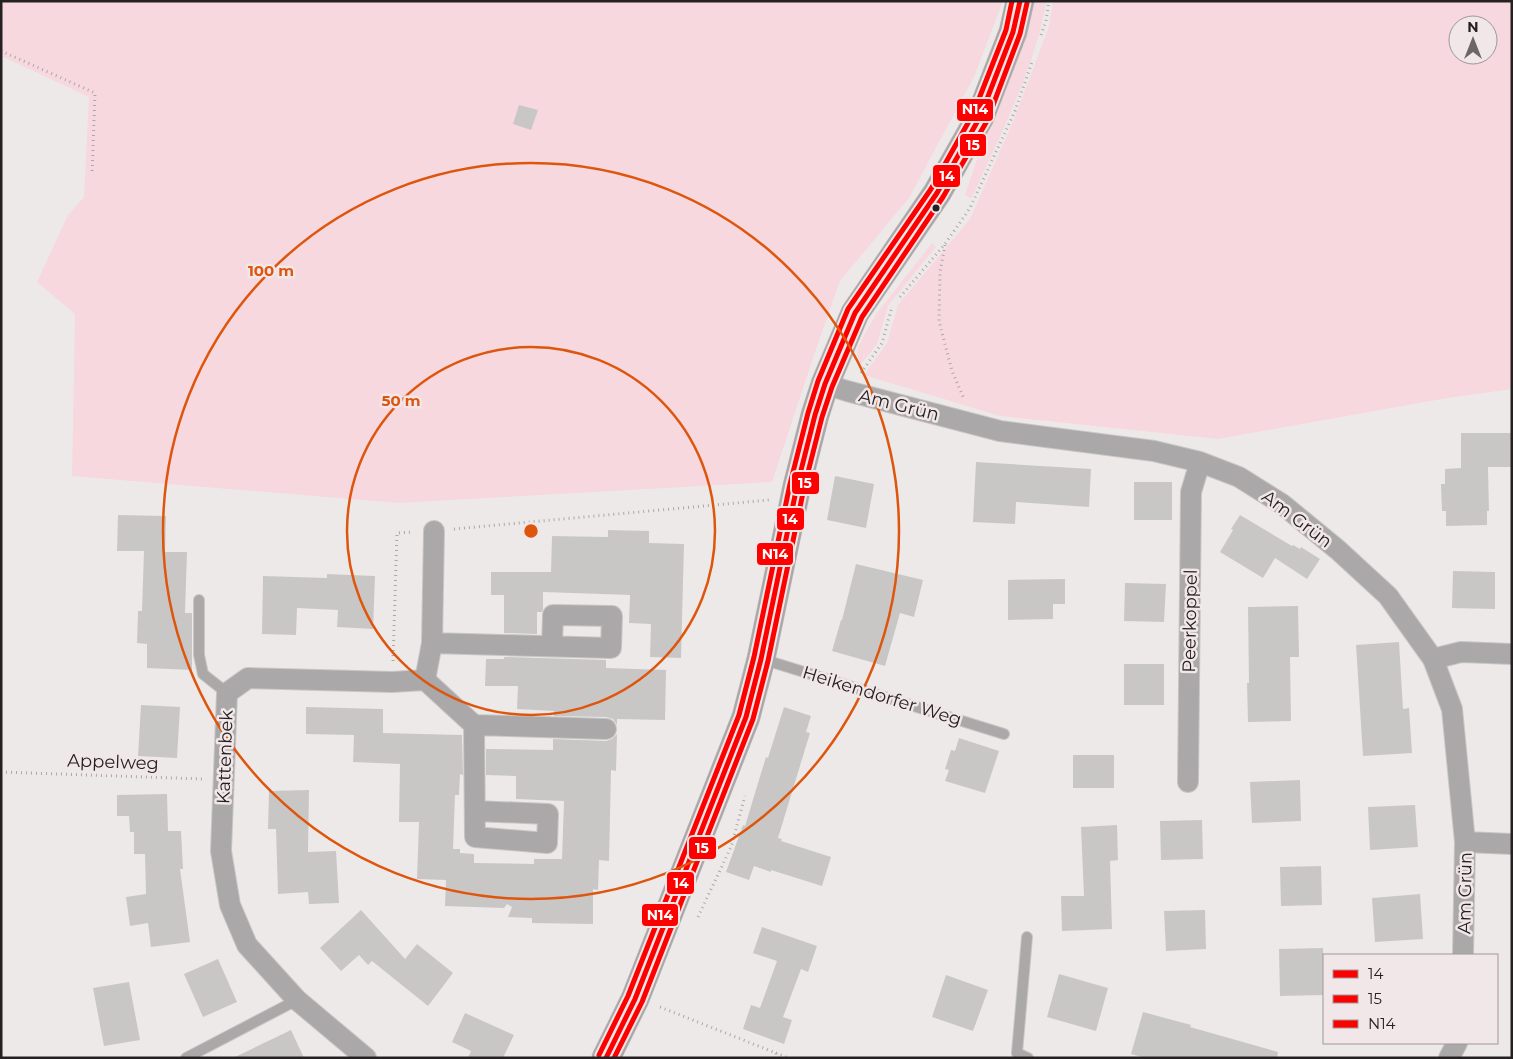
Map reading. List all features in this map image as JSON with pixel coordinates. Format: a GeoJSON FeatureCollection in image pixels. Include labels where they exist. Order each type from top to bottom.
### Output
{"type":"FeatureCollection","features":[{"type":"Feature","properties":{"kind":"street"},"geometry":{"type":"LineString","coordinates":[[606,1058],[635,999],[746,717],[761,659],[815,415],[836,388],[855,313],[937,193],[980,117],[1013,32],[1020,1]]}},
{"type":"Feature","properties":{"kind":"street","name":"Am Grün"},"geometry":{"type":"LineString","coordinates":[[836,388],[1000,431],[1154,451],[1200,462],[1239,477],[1282,504],[1338,550],[1388,596],[1433,659],[1452,710],[1466,842],[1464,954]]}},
{"type":"Feature","properties":{"kind":"street","name":"Peerkoppel"},"geometry":{"type":"LineString","coordinates":[[1188,782],[1191,492],[1200,462]]}},
{"type":"Feature","properties":{"kind":"street"},"geometry":{"type":"LineString","coordinates":[[434,531],[432,643],[425,680],[474,725],[606,729]]}},
{"type":"Feature","properties":{"kind":"street"},"geometry":{"type":"LineString","coordinates":[[432,643],[552,646]]}},
{"type":"Feature","properties":{"kind":"street"},"geometry":{"type":"LineString","coordinates":[[1433,659],[1461,652],[1512,654]]}},
{"type":"Feature","properties":{"kind":"street","name":"Kattenbek"},"geometry":{"type":"LineString","coordinates":[[366,1058],[297,1000],[247,945],[230,905],[221,851],[227,693],[248,678],[392,682],[425,680]]}},
{"type":"Feature","properties":{"kind":"street"},"geometry":{"type":"LineString","coordinates":[[474,725],[475,811]]}},
{"type":"Feature","properties":{"kind":"street"},"geometry":{"type":"LineString","coordinates":[[1466,842],[1512,844]]}},
{"type":"Feature","properties":{"kind":"street"},"geometry":{"type":"LineString","coordinates":[[1449,1058],[1456,1044]]}},
{"type":"Feature","properties":{"kind":"lane"},"geometry":{"type":"LineString","coordinates":[[199,600],[199,655],[202,674],[227,693]]}},
{"type":"Feature","properties":{"kind":"lane","name":"Heikendorfer Weg"},"geometry":{"type":"LineString","coordinates":[[761,659],[1004,734]]}},
{"type":"Feature","properties":{"kind":"lane"},"geometry":{"type":"LineString","coordinates":[[1026,937],[1017,1053],[1028,1058]]}},
{"type":"Feature","properties":{"kind":"lane"},"geometry":{"type":"LineString","coordinates":[[186,1058],[297,1000]]}},
{"type":"Feature","properties":{"kind":"path"},"geometry":{"type":"LineString","coordinates":[[1040,39],[1050,1]]}},
{"type":"Feature","properties":{"kind":"path"},"geometry":{"type":"LineString","coordinates":[[1,51],[94,93],[92,175]]}},
{"type":"Feature","properties":{"kind":"path"},"geometry":{"type":"LineString","coordinates":[[898,300],[945,244],[970,208],[1014,111],[1034,57]]}},
{"type":"Feature","properties":{"kind":"path"},"geometry":{"type":"LineString","coordinates":[[945,244],[940,272],[939,321],[952,371],[974,424]]}},
{"type":"Feature","properties":{"kind":"path"},"geometry":{"type":"LineString","coordinates":[[836,388],[882,343],[892,306]]}},
{"type":"Feature","properties":{"kind":"path"},"geometry":{"type":"LineString","coordinates":[[392,682],[397,533],[770,500]]}},
{"type":"Feature","properties":{"kind":"path","name":"Appelweg"},"geometry":{"type":"LineString","coordinates":[[1,772],[224,780]]}},
{"type":"Feature","properties":{"kind":"path"},"geometry":{"type":"LineString","coordinates":[[697,918],[731,847],[747,790]]}},
{"type":"Feature","properties":{"kind":"path"},"geometry":{"type":"LineString","coordinates":[[635,999],[788,1058]]}},
{"type":"Feature","properties":{"kind":"path"},"geometry":{"type":"LineString","coordinates":[[776,1053],[776,1058]]}},
{"type":"Feature","properties":{"kind":"shaded area"},"geometry":{"type":"Polygon","coordinates":[[[1,1],[1003,1],[974,77],[909,198],[840,281],[772,482],[398,503],[72,476],[75,314],[37,282],[68,215],[84,197],[89,97],[1,56],[1,1]]]}},
{"type":"Feature","properties":{"kind":"shaded area"},"geometry":{"type":"Polygon","coordinates":[[[1030,1],[1047,1],[1041,27],[1025,78],[971,199],[965,195],[1030,1]]]}},
{"type":"Feature","properties":{"kind":"shaded area"},"geometry":{"type":"Polygon","coordinates":[[[1053,1],[1512,1],[1512,389],[1442,399],[1218,439],[1000,416],[864,375],[887,343],[898,305],[970,219],[1015,117],[1049,26],[1053,1]]]}},
{"type":"Feature","properties":{"kind":"shaded area"},"geometry":{"type":"Polygon","coordinates":[[[932,243],[936,247],[888,306],[877,344],[861,364],[857,356],[858,348],[864,335],[877,313],[932,243]]]}},
{"type":"Feature","properties":{"kind":"building"},"geometry":{"type":"Polygon","coordinates":[[[519,105],[538,110],[531,130],[513,124],[519,105]]]}},
{"type":"Feature","properties":{"kind":"building"},"geometry":{"type":"Polygon","coordinates":[[[1461,433],[1512,433],[1512,467],[1488,467],[1489,511],[1487,511],[1487,525],[1446,526],[1446,511],[1442,511],[1441,484],[1445,484],[1445,469],[1461,468],[1461,433]]]}},
{"type":"Feature","properties":{"kind":"building"},"geometry":{"type":"Polygon","coordinates":[[[976,462],[1091,469],[1089,507],[1016,502],[1015,524],[973,522],[976,462]]]}},
{"type":"Feature","properties":{"kind":"building"},"geometry":{"type":"Polygon","coordinates":[[[835,476],[874,484],[866,528],[827,520],[835,476]]]}},
{"type":"Feature","properties":{"kind":"building"},"geometry":{"type":"Polygon","coordinates":[[[1134,482],[1172,482],[1172,520],[1134,520],[1134,482]]]}},
{"type":"Feature","properties":{"kind":"building"},"geometry":{"type":"Polygon","coordinates":[[[118,515],[166,516],[165,552],[187,552],[185,613],[192,613],[192,670],[147,668],[147,644],[137,643],[138,611],[142,611],[144,551],[117,551],[118,515]]]}},
{"type":"Feature","properties":{"kind":"building"},"geometry":{"type":"Polygon","coordinates":[[[1240,515],[1292,546],[1300,549],[1301,547],[1320,559],[1307,579],[1275,558],[1263,578],[1220,552],[1240,515]]]}},
{"type":"Feature","properties":{"kind":"building"},"geometry":{"type":"Polygon","coordinates":[[[608,530],[649,531],[649,543],[684,544],[681,658],[650,657],[651,624],[629,623],[630,595],[543,592],[543,609],[542,612],[537,612],[537,634],[504,633],[504,595],[491,595],[491,572],[551,572],[552,536],[608,537],[608,530]]]}},
{"type":"Feature","properties":{"kind":"building"},"geometry":{"type":"Polygon","coordinates":[[[856,564],[923,580],[914,617],[900,613],[885,666],[832,651],[856,564]]]}},
{"type":"Feature","properties":{"kind":"building"},"geometry":{"type":"Polygon","coordinates":[[[1453,571],[1495,572],[1495,609],[1452,608],[1453,571]]]}},
{"type":"Feature","properties":{"kind":"building"},"geometry":{"type":"Polygon","coordinates":[[[327,574],[375,576],[373,629],[337,627],[338,610],[297,608],[296,635],[262,634],[263,576],[327,578],[327,574]]]}},
{"type":"Feature","properties":{"kind":"building"},"geometry":{"type":"Polygon","coordinates":[[[1065,579],[1065,604],[1053,604],[1053,619],[1008,620],[1008,580],[1065,579]]]}},
{"type":"Feature","properties":{"kind":"building"},"geometry":{"type":"Polygon","coordinates":[[[1125,583],[1166,584],[1164,622],[1124,621],[1125,583]]]}},
{"type":"Feature","properties":{"kind":"building"},"geometry":{"type":"Polygon","coordinates":[[[1298,606],[1299,657],[1290,657],[1291,721],[1248,722],[1248,607],[1298,606]]]}},
{"type":"Feature","properties":{"kind":"building"},"geometry":{"type":"Polygon","coordinates":[[[1399,642],[1403,709],[1409,708],[1412,753],[1363,756],[1356,645],[1399,642]]]}},
{"type":"Feature","properties":{"kind":"building"},"geometry":{"type":"Polygon","coordinates":[[[504,657],[606,660],[606,668],[666,670],[665,720],[617,719],[617,725],[613,719],[606,717],[554,716],[554,711],[517,709],[518,686],[485,686],[486,659],[504,659],[504,657]]]}},
{"type":"Feature","properties":{"kind":"building"},"geometry":{"type":"Polygon","coordinates":[[[1124,664],[1164,664],[1164,705],[1124,705],[1124,664]]]}},
{"type":"Feature","properties":{"kind":"building"},"geometry":{"type":"Polygon","coordinates":[[[141,705],[180,707],[177,758],[138,756],[141,705]]]}},
{"type":"Feature","properties":{"kind":"building"},"geometry":{"type":"Polygon","coordinates":[[[306,707],[383,709],[383,733],[462,735],[463,775],[460,774],[459,795],[455,795],[453,849],[460,849],[460,853],[474,854],[474,863],[534,864],[534,859],[562,859],[564,801],[516,799],[516,776],[486,775],[486,749],[553,750],[553,739],[606,741],[612,739],[617,734],[616,771],[611,770],[609,861],[599,860],[598,890],[593,889],[593,924],[532,923],[532,918],[508,917],[512,907],[507,904],[504,908],[445,906],[446,880],[417,879],[419,822],[399,822],[400,764],[353,762],[354,735],[306,734],[306,707]]]}},
{"type":"Feature","properties":{"kind":"building"},"geometry":{"type":"Polygon","coordinates":[[[784,707],[811,716],[806,732],[810,733],[778,838],[782,839],[781,841],[831,857],[822,886],[754,866],[749,880],[726,872],[743,825],[745,826],[766,757],[768,758],[784,707]]]}},
{"type":"Feature","properties":{"kind":"building"},"geometry":{"type":"Polygon","coordinates":[[[959,738],[999,751],[985,793],[945,781],[949,770],[945,769],[951,750],[955,751],[959,738]]]}},
{"type":"Feature","properties":{"kind":"building"},"geometry":{"type":"Polygon","coordinates":[[[1073,755],[1114,755],[1114,788],[1073,788],[1073,755]]]}},
{"type":"Feature","properties":{"kind":"building"},"geometry":{"type":"Polygon","coordinates":[[[1300,780],[1301,821],[1252,823],[1250,782],[1300,780]]]}},
{"type":"Feature","properties":{"kind":"building"},"geometry":{"type":"Polygon","coordinates":[[[309,790],[308,852],[336,851],[339,903],[309,904],[308,892],[278,894],[276,829],[268,829],[269,791],[309,790]]]}},
{"type":"Feature","properties":{"kind":"building"},"geometry":{"type":"Polygon","coordinates":[[[167,794],[168,831],[181,831],[183,869],[180,869],[190,942],[151,947],[148,923],[130,926],[126,897],[146,894],[145,854],[134,854],[134,832],[130,832],[129,816],[117,816],[117,795],[167,794]]]}},
{"type":"Feature","properties":{"kind":"building"},"geometry":{"type":"Polygon","coordinates":[[[1415,805],[1418,847],[1370,850],[1368,807],[1415,805]]]}},
{"type":"Feature","properties":{"kind":"building"},"geometry":{"type":"Polygon","coordinates":[[[1202,820],[1203,859],[1161,860],[1160,821],[1202,820]]]}},
{"type":"Feature","properties":{"kind":"building"},"geometry":{"type":"Polygon","coordinates":[[[1117,825],[1118,860],[1110,861],[1112,929],[1062,931],[1061,896],[1084,896],[1081,827],[1117,825]]]}},
{"type":"Feature","properties":{"kind":"building"},"geometry":{"type":"Polygon","coordinates":[[[1321,866],[1322,905],[1281,906],[1280,867],[1321,866]]]}},
{"type":"Feature","properties":{"kind":"building"},"geometry":{"type":"Polygon","coordinates":[[[1420,894],[1423,939],[1375,942],[1372,898],[1420,894]]]}},
{"type":"Feature","properties":{"kind":"building"},"geometry":{"type":"Polygon","coordinates":[[[361,910],[405,959],[417,944],[453,973],[428,1006],[372,961],[368,965],[359,955],[341,971],[320,948],[361,910]]]}},
{"type":"Feature","properties":{"kind":"building"},"geometry":{"type":"Polygon","coordinates":[[[1205,910],[1206,949],[1166,951],[1164,911],[1205,910]]]}},
{"type":"Feature","properties":{"kind":"building"},"geometry":{"type":"Polygon","coordinates":[[[762,927],[817,946],[808,972],[801,969],[783,1017],[792,1020],[784,1044],[743,1029],[751,1005],[760,1008],[777,961],[753,953],[762,927]]]}},
{"type":"Feature","properties":{"kind":"building"},"geometry":{"type":"Polygon","coordinates":[[[1323,948],[1323,995],[1280,996],[1279,949],[1323,948]]]}},
{"type":"Feature","properties":{"kind":"building"},"geometry":{"type":"Polygon","coordinates":[[[218,959],[237,1002],[203,1017],[184,974],[218,959]]]}},
{"type":"Feature","properties":{"kind":"building"},"geometry":{"type":"Polygon","coordinates":[[[1059,974],[1108,988],[1096,1031],[1047,1017],[1059,974]]]}},
{"type":"Feature","properties":{"kind":"building"},"geometry":{"type":"Polygon","coordinates":[[[946,975],[988,990],[973,1031],[932,1017],[946,975]]]}},
{"type":"Feature","properties":{"kind":"building"},"geometry":{"type":"Polygon","coordinates":[[[129,982],[140,1040],[104,1046],[93,988],[129,982]]]}},
{"type":"Feature","properties":{"kind":"building"},"geometry":{"type":"Polygon","coordinates":[[[1143,1012],[1278,1052],[1277,1058],[1146,1058],[1131,1054],[1143,1012]]]}},
{"type":"Feature","properties":{"kind":"building"},"geometry":{"type":"Polygon","coordinates":[[[465,1013],[514,1035],[503,1058],[468,1058],[471,1051],[452,1042],[465,1013]]]}},
{"type":"Feature","properties":{"kind":"building"},"geometry":{"type":"Polygon","coordinates":[[[291,1030],[304,1058],[233,1058],[291,1030]]]}},
{"type":"Feature","properties":{"kind":"transit line","name":"N14"},"geometry":{"type":"LineString","coordinates":[[599,1055],[628,996],[739,715],[754,657],[790,484],[818,381],[848,309],[931,189],[973,114],[1006,30],[1012,1]]}},
{"type":"Feature","properties":{"kind":"transit line","name":"14"},"geometry":{"type":"LineString","coordinates":[[606,1058],[635,999],[746,717],[761,659],[797,486],[825,384],[855,313],[937,193],[980,117],[1013,32],[1020,1]]}},
{"type":"Feature","properties":{"kind":"transit line","name":"15"},"geometry":{"type":"LineString","coordinates":[[614,1058],[642,1002],[753,719],[768,661],[804,488],[822,417],[832,387],[862,317],[943,197],[987,121],[1020,34],[1027,3]]}}]}
